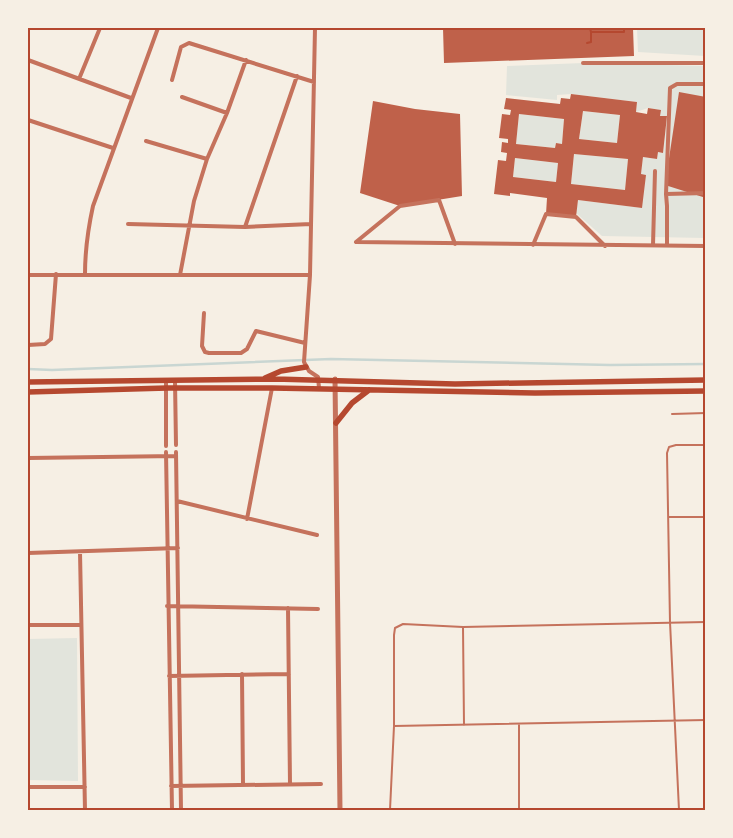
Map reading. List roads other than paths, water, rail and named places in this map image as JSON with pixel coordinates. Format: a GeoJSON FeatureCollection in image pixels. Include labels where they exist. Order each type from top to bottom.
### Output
{"type":"FeatureCollection","features":[{"type":"Feature","properties":{"kind":"main road"},"geometry":{"type":"LineString","coordinates":[[263,379],[305,362]]}},
{"type":"Feature","properties":{"kind":"main road"},"geometry":{"type":"LineString","coordinates":[[28,382],[263,379],[455,384],[706,380]]}},
{"type":"Feature","properties":{"kind":"main road"},"geometry":{"type":"LineString","coordinates":[[512,383],[513,393]]}},
{"type":"Feature","properties":{"kind":"main road"},"geometry":{"type":"LineString","coordinates":[[28,392],[167,388],[319,388],[513,393],[706,392]]}},
{"type":"Feature","properties":{"kind":"main road"},"geometry":{"type":"LineString","coordinates":[[336,423],[352,403],[369,390]]}},
{"type":"Feature","properties":{"kind":"street"},"geometry":{"type":"LineString","coordinates":[[79,80],[100,28]]}},
{"type":"Feature","properties":{"kind":"street"},"geometry":{"type":"LineString","coordinates":[[85,274],[87,233],[93,206],[158,28]]}},
{"type":"Feature","properties":{"kind":"street"},"geometry":{"type":"LineString","coordinates":[[315,28],[310,275],[305,362],[318,380],[319,388]]}},
{"type":"Feature","properties":{"kind":"street"},"geometry":{"type":"LineString","coordinates":[[172,80],[181,47],[189,43],[314,82]]}},
{"type":"Feature","properties":{"kind":"street"},"geometry":{"type":"LineString","coordinates":[[28,60],[131,98]]}},
{"type":"Feature","properties":{"kind":"street"},"geometry":{"type":"LineString","coordinates":[[180,275],[194,201],[207,159],[227,113],[246,60]]}},
{"type":"Feature","properties":{"kind":"street"},"geometry":{"type":"LineString","coordinates":[[583,63],[706,63]]}},
{"type":"Feature","properties":{"kind":"street"},"geometry":{"type":"LineString","coordinates":[[245,227],[297,76]]}},
{"type":"Feature","properties":{"kind":"street"},"geometry":{"type":"LineString","coordinates":[[667,245],[668,206],[666,194],[670,88],[677,84],[706,84]]}},
{"type":"Feature","properties":{"kind":"street"},"geometry":{"type":"LineString","coordinates":[[182,98],[227,113]]}},
{"type":"Feature","properties":{"kind":"street"},"geometry":{"type":"LineString","coordinates":[[28,120],[113,148]]}},
{"type":"Feature","properties":{"kind":"street"},"geometry":{"type":"LineString","coordinates":[[146,141],[207,159]]}},
{"type":"Feature","properties":{"kind":"street"},"geometry":{"type":"LineString","coordinates":[[653,245],[655,171]]}},
{"type":"Feature","properties":{"kind":"street"},"geometry":{"type":"LineString","coordinates":[[666,194],[706,192]]}},
{"type":"Feature","properties":{"kind":"street"},"geometry":{"type":"LineString","coordinates":[[455,244],[439,200],[400,206],[356,242],[455,244],[605,246],[706,246]]}},
{"type":"Feature","properties":{"kind":"street"},"geometry":{"type":"LineString","coordinates":[[533,245],[546,214],[576,217],[605,246]]}},
{"type":"Feature","properties":{"kind":"street"},"geometry":{"type":"LineString","coordinates":[[128,224],[245,227],[311,224]]}},
{"type":"Feature","properties":{"kind":"street"},"geometry":{"type":"LineString","coordinates":[[28,345],[45,344],[51,340],[56,274]]}},
{"type":"Feature","properties":{"kind":"street"},"geometry":{"type":"LineString","coordinates":[[28,275],[310,275]]}},
{"type":"Feature","properties":{"kind":"street"},"geometry":{"type":"LineString","coordinates":[[204,313],[202,346],[205,352],[241,353],[247,349],[256,331],[305,343]]}},
{"type":"Feature","properties":{"kind":"street"},"geometry":{"type":"LineString","coordinates":[[335,380],[340,810]]}},
{"type":"Feature","properties":{"kind":"street"},"geometry":{"type":"LineString","coordinates":[[166,381],[166,446]]}},
{"type":"Feature","properties":{"kind":"street"},"geometry":{"type":"LineString","coordinates":[[175,381],[176,445]]}},
{"type":"Feature","properties":{"kind":"street"},"geometry":{"type":"LineString","coordinates":[[247,518],[272,388]]}},
{"type":"Feature","properties":{"kind":"street"},"geometry":{"type":"LineString","coordinates":[[166,454],[166,549],[172,810]]}},
{"type":"Feature","properties":{"kind":"street"},"geometry":{"type":"LineString","coordinates":[[28,458],[176,454],[181,810]]}},
{"type":"Feature","properties":{"kind":"street"},"geometry":{"type":"LineString","coordinates":[[177,501],[317,535]]}},
{"type":"Feature","properties":{"kind":"street"},"geometry":{"type":"LineString","coordinates":[[28,554],[178,548]]}},
{"type":"Feature","properties":{"kind":"street"},"geometry":{"type":"LineString","coordinates":[[80,552],[85,810]]}},
{"type":"Feature","properties":{"kind":"street"},"geometry":{"type":"LineString","coordinates":[[167,606],[318,609]]}},
{"type":"Feature","properties":{"kind":"street"},"geometry":{"type":"LineString","coordinates":[[288,608],[290,784]]}},
{"type":"Feature","properties":{"kind":"street"},"geometry":{"type":"LineString","coordinates":[[28,625],[80,625]]}},
{"type":"Feature","properties":{"kind":"street"},"geometry":{"type":"LineString","coordinates":[[242,674],[243,784]]}},
{"type":"Feature","properties":{"kind":"street"},"geometry":{"type":"LineString","coordinates":[[169,676],[289,674]]}},
{"type":"Feature","properties":{"kind":"street"},"geometry":{"type":"LineString","coordinates":[[171,786],[321,784]]}},
{"type":"Feature","properties":{"kind":"street"},"geometry":{"type":"LineString","coordinates":[[28,787],[85,787]]}},
{"type":"Feature","properties":{"kind":"lane"},"geometry":{"type":"LineString","coordinates":[[672,414],[706,413]]}},
{"type":"Feature","properties":{"kind":"lane"},"geometry":{"type":"LineString","coordinates":[[679,810],[670,622],[667,453],[669,447],[676,445],[706,445]]}},
{"type":"Feature","properties":{"kind":"lane"},"geometry":{"type":"LineString","coordinates":[[668,516],[706,517]]}},
{"type":"Feature","properties":{"kind":"lane"},"geometry":{"type":"LineString","coordinates":[[390,810],[394,726],[394,635],[396,628],[403,624],[463,627],[706,622]]}},
{"type":"Feature","properties":{"kind":"lane"},"geometry":{"type":"LineString","coordinates":[[463,627],[464,725]]}},
{"type":"Feature","properties":{"kind":"lane"},"geometry":{"type":"LineString","coordinates":[[394,726],[706,720]]}},
{"type":"Feature","properties":{"kind":"lane"},"geometry":{"type":"LineString","coordinates":[[518,724],[519,810]]}},
{"type":"Feature","properties":{"kind":"waterway"},"geometry":{"type":"LineString","coordinates":[[28,369],[52,370],[331,359],[610,365],[706,364]]}}]}
